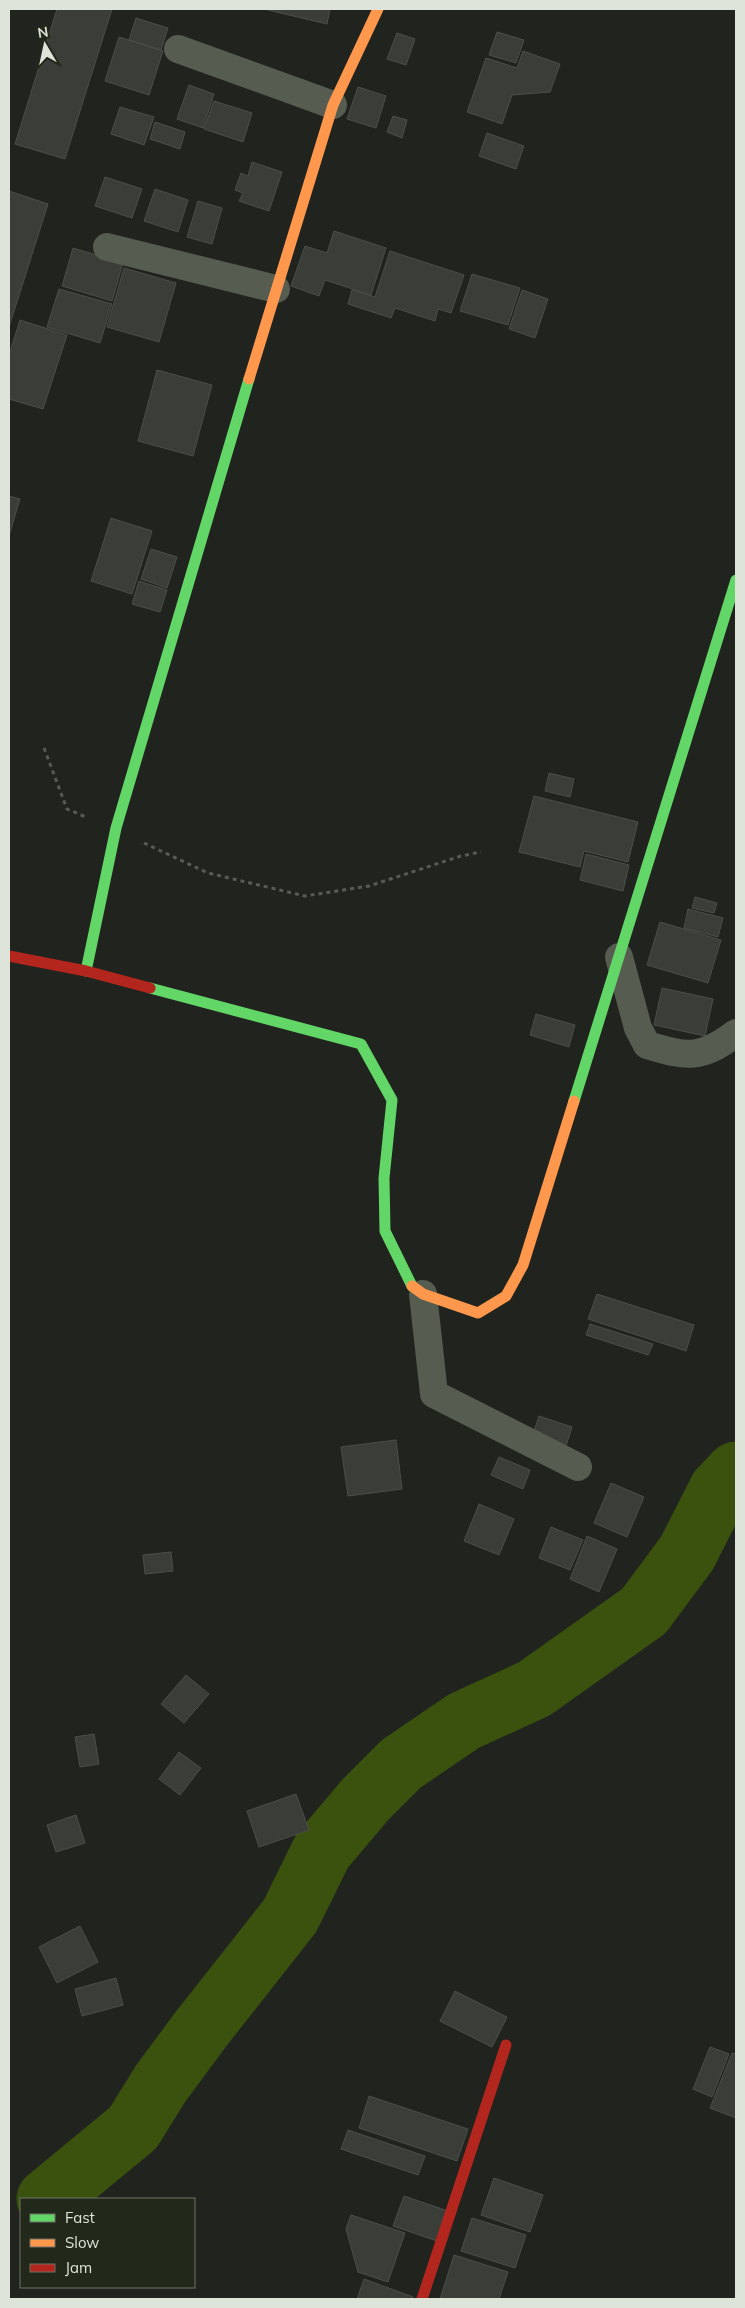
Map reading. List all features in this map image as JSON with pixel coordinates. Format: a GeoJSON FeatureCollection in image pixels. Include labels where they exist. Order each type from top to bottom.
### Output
{"type":"FeatureCollection","features":[{"type":"Feature","properties":{"kind":"street"},"geometry":{"type":"LineString","coordinates":[[86,972],[116,828],[276,289],[333,105],[378,9]]}},
{"type":"Feature","properties":{"kind":"street"},"geometry":{"type":"LineString","coordinates":[[178,49],[333,105]]}},
{"type":"Feature","properties":{"kind":"street"},"geometry":{"type":"LineString","coordinates":[[107,247],[276,289]]}},
{"type":"Feature","properties":{"kind":"street"},"geometry":{"type":"LineString","coordinates":[[9,956],[86,972],[361,1044],[392,1100],[384,1178],[384,1231],[410,1284],[423,1294],[478,1313],[506,1296],[523,1265],[619,957],[652,858],[736,580]]}},
{"type":"Feature","properties":{"kind":"street"},"geometry":{"type":"LineString","coordinates":[[619,957],[638,1028],[647,1045],[688,1056],[709,1050],[736,1033]]}},
{"type":"Feature","properties":{"kind":"street"},"geometry":{"type":"LineString","coordinates":[[423,1294],[434,1394],[578,1467]]}},
{"type":"Feature","properties":{"kind":"street"},"geometry":{"type":"LineString","coordinates":[[422,2299],[506,2045]]}},
{"type":"Feature","properties":{"kind":"path"},"geometry":{"type":"LineString","coordinates":[[44,748],[66,809],[116,828],[208,873],[305,896],[369,886],[461,856],[481,852]]}},
{"type":"Feature","properties":{"kind":"building"},"geometry":{"type":"Polygon","coordinates":[[[57,9],[112,9],[65,159],[15,144],[57,9]]]}},
{"type":"Feature","properties":{"kind":"building"},"geometry":{"type":"Polygon","coordinates":[[[264,9],[330,9],[327,24],[264,9]]]}},
{"type":"Feature","properties":{"kind":"building"},"geometry":{"type":"Polygon","coordinates":[[[136,18],[168,28],[161,50],[129,40],[136,18]]]}},
{"type":"Feature","properties":{"kind":"building"},"geometry":{"type":"Polygon","coordinates":[[[497,32],[524,40],[516,63],[489,55],[497,32]]]}},
{"type":"Feature","properties":{"kind":"building"},"geometry":{"type":"Polygon","coordinates":[[[397,33],[415,39],[406,65],[387,59],[397,33]]]}},
{"type":"Feature","properties":{"kind":"building"},"geometry":{"type":"Polygon","coordinates":[[[119,37],[163,51],[149,95],[105,81],[119,37]]]}},
{"type":"Feature","properties":{"kind":"building"},"geometry":{"type":"Polygon","coordinates":[[[523,51],[560,64],[550,92],[512,95],[502,124],[467,112],[486,58],[517,68],[523,51]]]}},
{"type":"Feature","properties":{"kind":"building"},"geometry":{"type":"Polygon","coordinates":[[[189,85],[214,94],[203,128],[177,119],[189,85]]]}},
{"type":"Feature","properties":{"kind":"building"},"geometry":{"type":"Polygon","coordinates":[[[358,87],[386,96],[376,128],[347,119],[358,87]]]}},
{"type":"Feature","properties":{"kind":"building"},"geometry":{"type":"Polygon","coordinates":[[[214,101],[252,113],[243,142],[204,129],[214,101]]]}},
{"type":"Feature","properties":{"kind":"building"},"geometry":{"type":"Polygon","coordinates":[[[120,107],[154,117],[144,145],[111,134],[120,107]]]}},
{"type":"Feature","properties":{"kind":"building"},"geometry":{"type":"Polygon","coordinates":[[[393,116],[407,120],[402,138],[387,132],[393,116]]]}},
{"type":"Feature","properties":{"kind":"building"},"geometry":{"type":"Polygon","coordinates":[[[155,122],[185,132],[180,149],[150,139],[155,122]]]}},
{"type":"Feature","properties":{"kind":"building"},"geometry":{"type":"Polygon","coordinates":[[[487,133],[524,146],[516,169],[479,156],[487,133]]]}},
{"type":"Feature","properties":{"kind":"building"},"geometry":{"type":"Polygon","coordinates":[[[252,162],[282,172],[269,211],[239,201],[243,193],[235,190],[241,173],[248,176],[252,162]]]}},
{"type":"Feature","properties":{"kind":"building"},"geometry":{"type":"Polygon","coordinates":[[[105,177],[142,189],[132,218],[95,206],[105,177]]]}},
{"type":"Feature","properties":{"kind":"building"},"geometry":{"type":"Polygon","coordinates":[[[155,189],[188,200],[178,232],[144,221],[155,189]]]}},
{"type":"Feature","properties":{"kind":"building"},"geometry":{"type":"Polygon","coordinates":[[[9,191],[48,204],[9,327],[9,191]]]}},
{"type":"Feature","properties":{"kind":"building"},"geometry":{"type":"Polygon","coordinates":[[[198,201],[222,208],[212,244],[187,237],[198,201]]]}},
{"type":"Feature","properties":{"kind":"building"},"geometry":{"type":"Polygon","coordinates":[[[334,231],[386,248],[371,295],[325,280],[319,296],[291,286],[305,246],[327,253],[334,231]]]}},
{"type":"Feature","properties":{"kind":"building"},"geometry":{"type":"Polygon","coordinates":[[[73,248],[123,263],[112,301],[62,286],[73,248]]]}},
{"type":"Feature","properties":{"kind":"building"},"geometry":{"type":"Polygon","coordinates":[[[390,251],[464,275],[451,313],[438,309],[435,321],[395,308],[391,318],[348,304],[352,290],[375,297],[390,251]]]}},
{"type":"Feature","properties":{"kind":"building"},"geometry":{"type":"Polygon","coordinates":[[[124,268],[176,283],[159,342],[107,327],[124,268]]]}},
{"type":"Feature","properties":{"kind":"building"},"geometry":{"type":"Polygon","coordinates":[[[472,274],[520,288],[508,325],[460,311],[472,274]]]}},
{"type":"Feature","properties":{"kind":"building"},"geometry":{"type":"Polygon","coordinates":[[[59,289],[112,304],[100,343],[47,327],[59,289]]]}},
{"type":"Feature","properties":{"kind":"building"},"geometry":{"type":"Polygon","coordinates":[[[522,290],[548,299],[535,338],[509,329],[522,290]]]}},
{"type":"Feature","properties":{"kind":"building"},"geometry":{"type":"Polygon","coordinates":[[[20,320],[67,335],[43,409],[9,399],[9,355],[20,320]]]}},
{"type":"Feature","properties":{"kind":"building"},"geometry":{"type":"Polygon","coordinates":[[[157,370],[212,385],[193,456],[138,441],[157,370]]]}},
{"type":"Feature","properties":{"kind":"building"},"geometry":{"type":"Polygon","coordinates":[[[9,496],[20,499],[9,536],[9,496]]]}},
{"type":"Feature","properties":{"kind":"building"},"geometry":{"type":"Polygon","coordinates":[[[111,518],[152,531],[132,594],[91,581],[111,518]]]}},
{"type":"Feature","properties":{"kind":"building"},"geometry":{"type":"Polygon","coordinates":[[[151,549],[177,557],[167,588],[141,579],[151,549]]]}},
{"type":"Feature","properties":{"kind":"building"},"geometry":{"type":"Polygon","coordinates":[[[139,581],[167,590],[160,612],[132,604],[139,581]]]}},
{"type":"Feature","properties":{"kind":"building"},"geometry":{"type":"Polygon","coordinates":[[[549,773],[574,779],[570,797],[545,791],[549,773]]]}},
{"type":"Feature","properties":{"kind":"building"},"geometry":{"type":"Polygon","coordinates":[[[534,796],[638,822],[628,862],[584,851],[580,867],[519,852],[534,796]]]}},
{"type":"Feature","properties":{"kind":"building"},"geometry":{"type":"Polygon","coordinates":[[[586,854],[629,865],[623,891],[580,880],[586,854]]]}},
{"type":"Feature","properties":{"kind":"building"},"geometry":{"type":"Polygon","coordinates":[[[695,897],[717,903],[714,913],[692,908],[695,897]]]}},
{"type":"Feature","properties":{"kind":"building"},"geometry":{"type":"Polygon","coordinates":[[[688,909],[723,918],[718,937],[684,928],[688,909]]]}},
{"type":"Feature","properties":{"kind":"building"},"geometry":{"type":"Polygon","coordinates":[[[660,922],[721,940],[708,983],[647,965],[660,922]]]}},
{"type":"Feature","properties":{"kind":"building"},"geometry":{"type":"Polygon","coordinates":[[[662,988],[713,999],[705,1036],[654,1025],[662,988]]]}},
{"type":"Feature","properties":{"kind":"building"},"geometry":{"type":"Polygon","coordinates":[[[536,1014],[575,1025],[569,1047],[530,1035],[536,1014]]]}},
{"type":"Feature","properties":{"kind":"building"},"geometry":{"type":"Polygon","coordinates":[[[597,1294],[694,1325],[686,1351],[588,1319],[597,1294]]]}},
{"type":"Feature","properties":{"kind":"building"},"geometry":{"type":"Polygon","coordinates":[[[590,1324],[653,1344],[648,1355],[586,1335],[590,1324]]]}},
{"type":"Feature","properties":{"kind":"building"},"geometry":{"type":"Polygon","coordinates":[[[539,1416],[572,1427],[565,1449],[532,1438],[539,1416]]]}},
{"type":"Feature","properties":{"kind":"building"},"geometry":{"type":"Polygon","coordinates":[[[396,1440],[402,1489],[348,1496],[341,1447],[396,1440]]]}},
{"type":"Feature","properties":{"kind":"building"},"geometry":{"type":"Polygon","coordinates":[[[499,1457],[530,1470],[523,1489],[491,1475],[499,1457]]]}},
{"type":"Feature","properties":{"kind":"building"},"geometry":{"type":"Polygon","coordinates":[[[611,1483],[644,1497],[627,1537],[594,1523],[611,1483]]]}},
{"type":"Feature","properties":{"kind":"building"},"geometry":{"type":"Polygon","coordinates":[[[479,1504],[514,1519],[499,1555],[464,1541],[479,1504]]]}},
{"type":"Feature","properties":{"kind":"building"},"geometry":{"type":"Polygon","coordinates":[[[551,1527],[583,1540],[570,1570],[539,1558],[551,1527]]]}},
{"type":"Feature","properties":{"kind":"building"},"geometry":{"type":"Polygon","coordinates":[[[587,1536],[617,1549],[599,1592],[570,1579],[587,1536]]]}},
{"type":"Feature","properties":{"kind":"building"},"geometry":{"type":"Polygon","coordinates":[[[171,1552],[173,1571],[145,1574],[143,1555],[171,1552]]]}},
{"type":"Feature","properties":{"kind":"building"},"geometry":{"type":"Polygon","coordinates":[[[186,1675],[209,1694],[184,1723],[161,1704],[186,1675]]]}},
{"type":"Feature","properties":{"kind":"building"},"geometry":{"type":"Polygon","coordinates":[[[94,1734],[99,1764],[80,1767],[75,1737],[94,1734]]]}},
{"type":"Feature","properties":{"kind":"building"},"geometry":{"type":"Polygon","coordinates":[[[179,1752],[201,1768],[180,1795],[159,1779],[179,1752]]]}},
{"type":"Feature","properties":{"kind":"building"},"geometry":{"type":"Polygon","coordinates":[[[296,1794],[309,1830],[259,1847],[247,1811],[296,1794]]]}},
{"type":"Feature","properties":{"kind":"building"},"geometry":{"type":"Polygon","coordinates":[[[76,1815],[85,1843],[56,1852],[47,1825],[76,1815]]]}},
{"type":"Feature","properties":{"kind":"building"},"geometry":{"type":"Polygon","coordinates":[[[80,1926],[98,1962],[57,1983],[39,1947],[80,1926]]]}},
{"type":"Feature","properties":{"kind":"building"},"geometry":{"type":"Polygon","coordinates":[[[116,1978],[123,2005],[82,2016],[75,1989],[116,1978]]]}},
{"type":"Feature","properties":{"kind":"building"},"geometry":{"type":"Polygon","coordinates":[[[455,1991],[507,2017],[492,2047],[440,2021],[455,1991]]]}},
{"type":"Feature","properties":{"kind":"building"},"geometry":{"type":"Polygon","coordinates":[[[710,2047],[729,2054],[712,2097],[693,2089],[710,2047]]]}},
{"type":"Feature","properties":{"kind":"building"},"geometry":{"type":"Polygon","coordinates":[[[732,2053],[736,2054],[736,2118],[710,2108],[732,2053]]]}},
{"type":"Feature","properties":{"kind":"building"},"geometry":{"type":"Polygon","coordinates":[[[369,2096],[468,2129],[457,2161],[359,2128],[369,2096]]]}},
{"type":"Feature","properties":{"kind":"building"},"geometry":{"type":"Polygon","coordinates":[[[348,2130],[425,2156],[418,2175],[341,2149],[348,2130]]]}},
{"type":"Feature","properties":{"kind":"building"},"geometry":{"type":"Polygon","coordinates":[[[494,2178],[543,2195],[530,2232],[481,2215],[494,2178]]]}},
{"type":"Feature","properties":{"kind":"building"},"geometry":{"type":"Polygon","coordinates":[[[404,2196],[448,2211],[437,2241],[393,2226],[404,2196]]]}},
{"type":"Feature","properties":{"kind":"building"},"geometry":{"type":"Polygon","coordinates":[[[351,2215],[405,2233],[388,2282],[358,2272],[346,2229],[351,2215]]]}},
{"type":"Feature","properties":{"kind":"building"},"geometry":{"type":"Polygon","coordinates":[[[472,2218],[526,2235],[515,2268],[461,2251],[472,2218]]]}},
{"type":"Feature","properties":{"kind":"building"},"geometry":{"type":"Polygon","coordinates":[[[454,2255],[508,2272],[499,2299],[440,2299],[454,2255]]]}},
{"type":"Feature","properties":{"kind":"building"},"geometry":{"type":"Polygon","coordinates":[[[364,2279],[413,2297],[412,2299],[357,2299],[364,2279]]]}},
{"type":"Feature","properties":{"kind":"waterway"},"geometry":{"type":"LineString","coordinates":[[48,2198],[133,2128],[161,2083],[290,1916],[322,1851],[366,1799],[401,1764],[464,1721],[534,1689],[644,1611],[687,1553],[719,1490],[736,1472]]}},
{"type":"Feature","properties":{"kind":"traffic: fast"},"geometry":{"type":"LineString","coordinates":[[86,971],[116,828],[249,379]]}},
{"type":"Feature","properties":{"kind":"traffic: fast"},"geometry":{"type":"LineString","coordinates":[[574,1101],[736,580]]}},
{"type":"Feature","properties":{"kind":"traffic: fast"},"geometry":{"type":"LineString","coordinates":[[150,988],[361,1044],[392,1100],[384,1178],[385,1231],[412,1286]]}},
{"type":"Feature","properties":{"kind":"traffic: slow"},"geometry":{"type":"LineString","coordinates":[[249,379],[333,105],[378,9]]}},
{"type":"Feature","properties":{"kind":"traffic: slow"},"geometry":{"type":"LineString","coordinates":[[412,1286],[423,1294],[478,1313],[506,1296],[523,1265],[574,1101]]}},
{"type":"Feature","properties":{"kind":"traffic: jam"},"geometry":{"type":"LineString","coordinates":[[9,956],[86,971],[150,988]]}},
{"type":"Feature","properties":{"kind":"traffic: jam"},"geometry":{"type":"LineString","coordinates":[[422,2299],[506,2045]]}}]}
